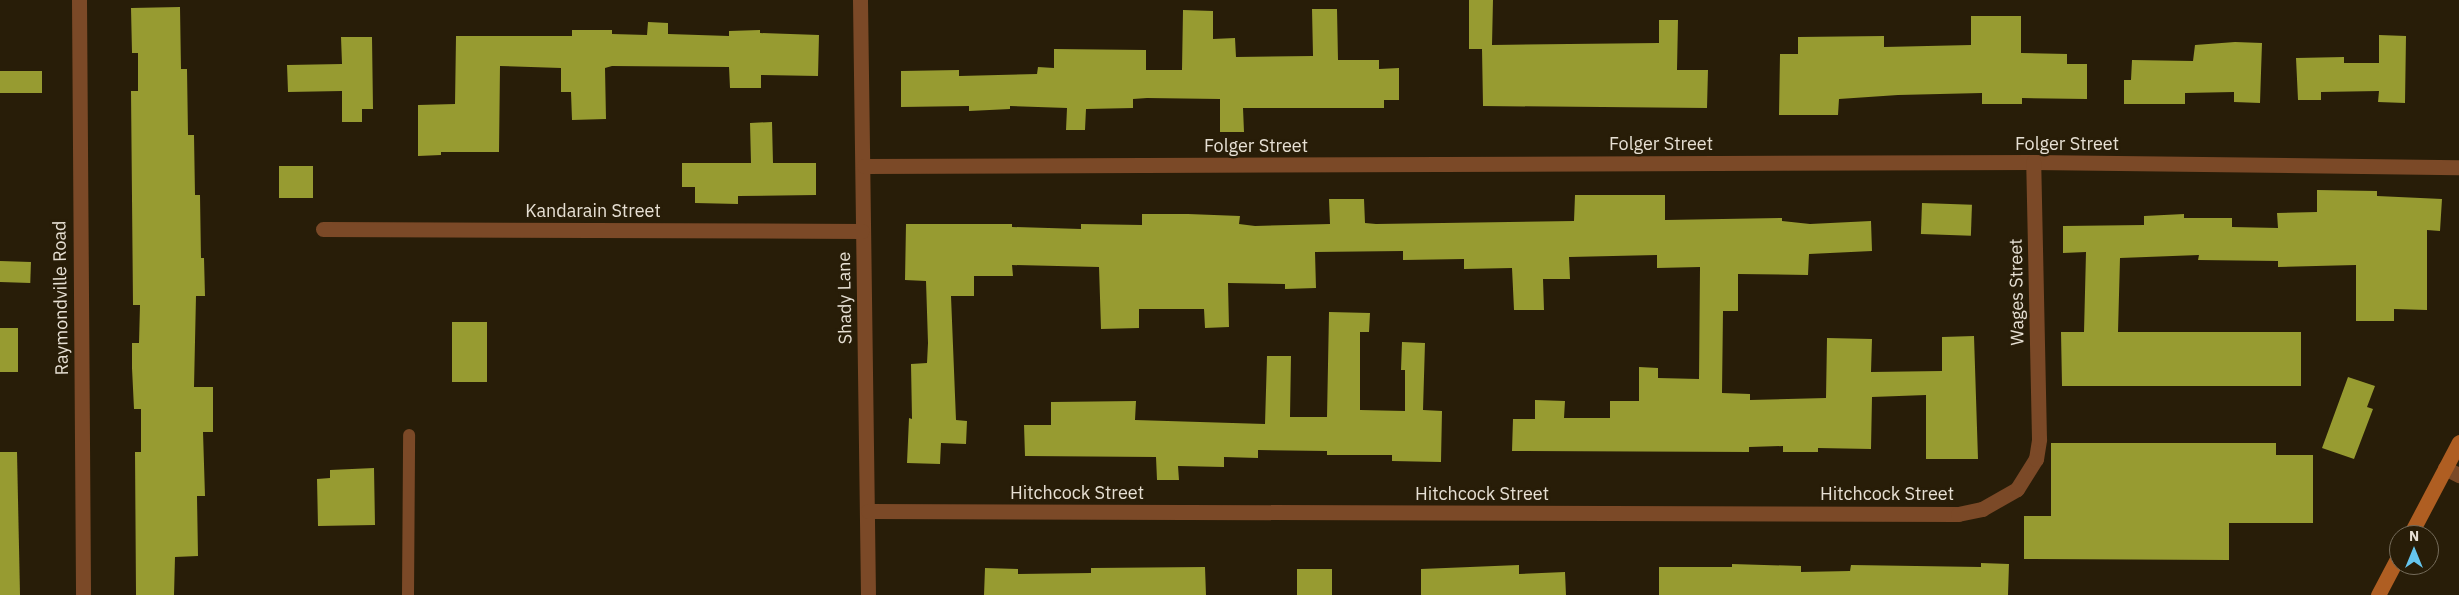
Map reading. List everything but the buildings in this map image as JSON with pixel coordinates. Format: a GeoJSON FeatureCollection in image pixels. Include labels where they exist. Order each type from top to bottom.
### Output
{"type":"FeatureCollection","features":[{"type":"Feature","properties":{"kind":"main road"},"geometry":{"type":"LineString","coordinates":[[2417,525],[2452,472],[2459,442]]}},
{"type":"Feature","properties":{"kind":"main road"},"geometry":{"type":"LineString","coordinates":[[2378,595],[2389,574]]}},
{"type":"Feature","properties":{"kind":"street","name":"Raymondville Road"},"geometry":{"type":"LineString","coordinates":[[79,0],[83,595]]}},
{"type":"Feature","properties":{"kind":"street","name":"Shady Lane"},"geometry":{"type":"LineString","coordinates":[[860,0],[864,166],[862,231],[868,595]]}},
{"type":"Feature","properties":{"kind":"street","name":"Folger Street"},"geometry":{"type":"LineString","coordinates":[[864,166],[2034,162],[2459,167]]}},
{"type":"Feature","properties":{"kind":"street","name":"Wages Street"},"geometry":{"type":"LineString","coordinates":[[2034,162],[2038,422]]}},
{"type":"Feature","properties":{"kind":"street","name":"Kandarain Street"},"geometry":{"type":"LineString","coordinates":[[323,229],[862,231]]}},
{"type":"Feature","properties":{"kind":"street","name":"Hitchcock Street"},"geometry":{"type":"LineString","coordinates":[[868,511],[1958,514],[1982,509],[2017,489],[2036,459],[2038,422]]}},
{"type":"Feature","properties":{"kind":"lane"},"geometry":{"type":"LineString","coordinates":[[408,595],[409,435]]}}]}
